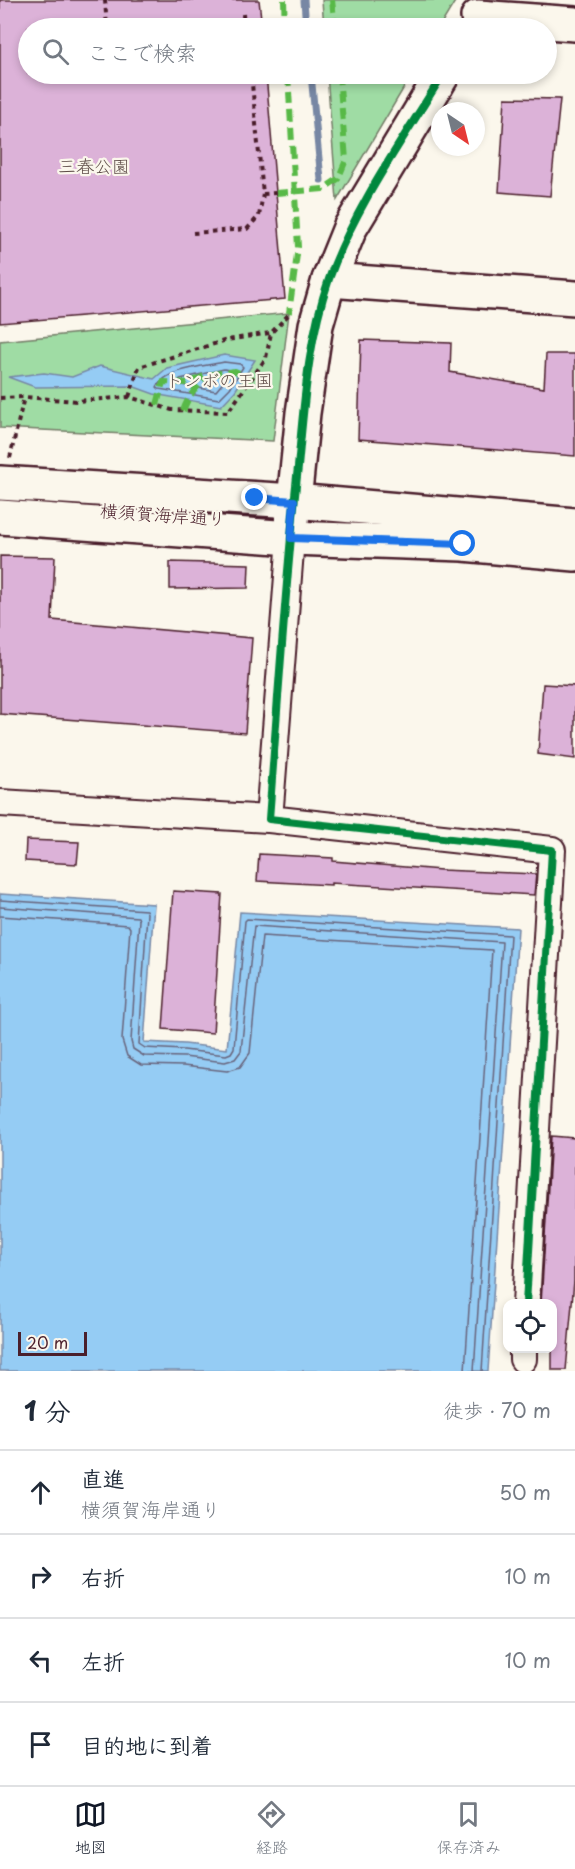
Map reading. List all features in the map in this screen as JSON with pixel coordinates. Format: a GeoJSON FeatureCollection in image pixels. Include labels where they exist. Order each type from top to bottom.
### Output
{"type":"FeatureCollection","features":[{"type":"Feature","properties":{"kind":"street"},"geometry":{"type":"LineString","coordinates":[[478,15],[510,18]]}},
{"type":"Feature","properties":{"kind":"street"},"geometry":{"type":"LineString","coordinates":[[557,22],[575,24]]}},
{"type":"Feature","properties":{"kind":"street"},"geometry":{"type":"LineString","coordinates":[[269,819],[294,501],[303,413],[316,325],[329,280],[350,228],[437,84]]}},
{"type":"Feature","properties":{"kind":"street"},"geometry":{"type":"LineString","coordinates":[[329,280],[575,298]]}},
{"type":"Feature","properties":{"kind":"street"},"geometry":{"type":"LineString","coordinates":[[5,471],[294,501],[575,525]]}},
{"type":"Feature","properties":{"kind":"street","name":"横須賀海岸通り"},"geometry":{"type":"LineString","coordinates":[[0,517],[291,538],[463,544],[575,554]]}},
{"type":"Feature","properties":{"kind":"street"},"geometry":{"type":"LineString","coordinates":[[0,803],[269,819],[552,850],[526,1299]]}},
{"type":"Feature","properties":{"kind":"path"},"geometry":{"type":"LineString","coordinates":[[105,0],[106,18]]}},
{"type":"Feature","properties":{"kind":"path"},"geometry":{"type":"LineString","coordinates":[[243,14],[243,18]]}},
{"type":"Feature","properties":{"kind":"path"},"geometry":{"type":"LineString","coordinates":[[193,233],[247,229],[259,216],[263,194],[252,84]]}},
{"type":"Feature","properties":{"kind":"path"},"geometry":{"type":"LineString","coordinates":[[263,194],[276,193]]}},
{"type":"Feature","properties":{"kind":"path"},"geometry":{"type":"LineString","coordinates":[[0,398],[24,397],[77,401],[129,397],[172,410],[228,412],[267,358],[271,333],[289,313]]}},
{"type":"Feature","properties":{"kind":"path"},"geometry":{"type":"LineString","coordinates":[[129,397],[139,367],[227,340],[271,333]]}},
{"type":"Feature","properties":{"kind":"path"},"geometry":{"type":"LineString","coordinates":[[5,471],[24,397]]}},
{"type":"Feature","properties":{"kind":"green space"},"geometry":{"type":"Polygon","coordinates":[[[322,0],[456,0],[445,18],[323,18],[322,0]]]}},
{"type":"Feature","properties":{"kind":"green space"},"geometry":{"type":"Polygon","coordinates":[[[328,84],[406,84],[337,200],[328,84]]]}},
{"type":"Feature","properties":{"kind":"green space","name":"トンボの王国"},"geometry":{"type":"Polygon","coordinates":[[[289,313],[273,441],[0,428],[0,341],[289,313]]]}},
{"type":"Feature","properties":{"kind":"water"},"geometry":{"type":"Polygon","coordinates":[[[224,355],[255,360],[235,391],[221,406],[154,394],[132,386],[35,387],[8,377],[44,373],[72,377],[100,366],[154,379],[167,368],[224,355]]]}},
{"type":"Feature","properties":{"kind":"water"},"geometry":{"type":"Polygon","coordinates":[[[0,894],[154,904],[144,1042],[227,1049],[240,912],[518,928],[488,1371],[0,1371],[0,894]]]}},
{"type":"Feature","properties":{"kind":"building","name":"三春公園"},"geometry":{"type":"Polygon","coordinates":[[[0,0],[259,0],[261,18],[18,18],[18,84],[267,84],[285,299],[0,323],[0,0]]]}},
{"type":"Feature","properties":{"kind":"building"},"geometry":{"type":"Polygon","coordinates":[[[505,98],[560,99],[550,196],[499,192],[505,98]]]}},
{"type":"Feature","properties":{"kind":"building"},"geometry":{"type":"Polygon","coordinates":[[[361,340],[451,343],[450,372],[544,388],[546,354],[575,354],[575,456],[358,439],[361,340]]]}},
{"type":"Feature","properties":{"kind":"building"},"geometry":{"type":"Polygon","coordinates":[[[0,556],[55,557],[52,620],[252,638],[245,733],[0,714],[0,556]]]}},
{"type":"Feature","properties":{"kind":"building"},"geometry":{"type":"Polygon","coordinates":[[[170,562],[249,564],[248,588],[170,589],[170,562]]]}},
{"type":"Feature","properties":{"kind":"building"},"geometry":{"type":"Polygon","coordinates":[[[543,684],[575,686],[575,759],[538,754],[543,684]]]}},
{"type":"Feature","properties":{"kind":"building"},"geometry":{"type":"Polygon","coordinates":[[[26,840],[79,842],[77,864],[25,861],[26,840]]]}},
{"type":"Feature","properties":{"kind":"building"},"geometry":{"type":"Polygon","coordinates":[[[259,854],[333,858],[333,861],[441,870],[536,874],[534,895],[257,881],[259,854]]]}},
{"type":"Feature","properties":{"kind":"building"},"geometry":{"type":"Polygon","coordinates":[[[173,891],[222,894],[213,1033],[163,1029],[173,891]]]}},
{"type":"Feature","properties":{"kind":"building"},"geometry":{"type":"Polygon","coordinates":[[[551,1136],[575,1138],[574,1281],[566,1370],[552,1370],[552,1353],[557,1353],[557,1299],[541,1299],[551,1136]]]}},
{"type":"Feature","properties":{"kind":"waterway"},"geometry":{"type":"LineString","coordinates":[[304,0],[305,18]]}},
{"type":"Feature","properties":{"kind":"waterway"},"geometry":{"type":"LineString","coordinates":[[312,84],[321,180]]}},
{"type":"Feature","properties":{"kind":"marked path"},"geometry":{"type":"LineString","coordinates":[[284,0],[285,18]]}},
{"type":"Feature","properties":{"kind":"marked path"},"geometry":{"type":"LineString","coordinates":[[332,0],[334,18]]}},
{"type":"Feature","properties":{"kind":"marked path"},"geometry":{"type":"LineString","coordinates":[[289,84],[298,247],[289,313]]}},
{"type":"Feature","properties":{"kind":"marked path"},"geometry":{"type":"LineString","coordinates":[[276,193],[323,189],[338,179],[346,160],[340,84]]}},
{"type":"Feature","properties":{"kind":"marked path"},"geometry":{"type":"LineString","coordinates":[[157,405],[163,382],[188,383],[207,375],[235,371],[252,379]]}},
{"type":"Feature","properties":{"kind":"marked path"},"geometry":{"type":"LineString","coordinates":[[183,411],[190,396],[205,377]]}},
{"type":"Feature","properties":{"kind":"cycle path"},"geometry":{"type":"LineString","coordinates":[[437,84],[352,226],[329,279],[316,325],[305,396],[293,511],[269,819],[552,850],[526,1299]]}},
{"type":"Feature","properties":{"kind":"route"},"geometry":{"type":"LineString","coordinates":[[255,498],[294,501],[291,538],[463,544]]}}]}
